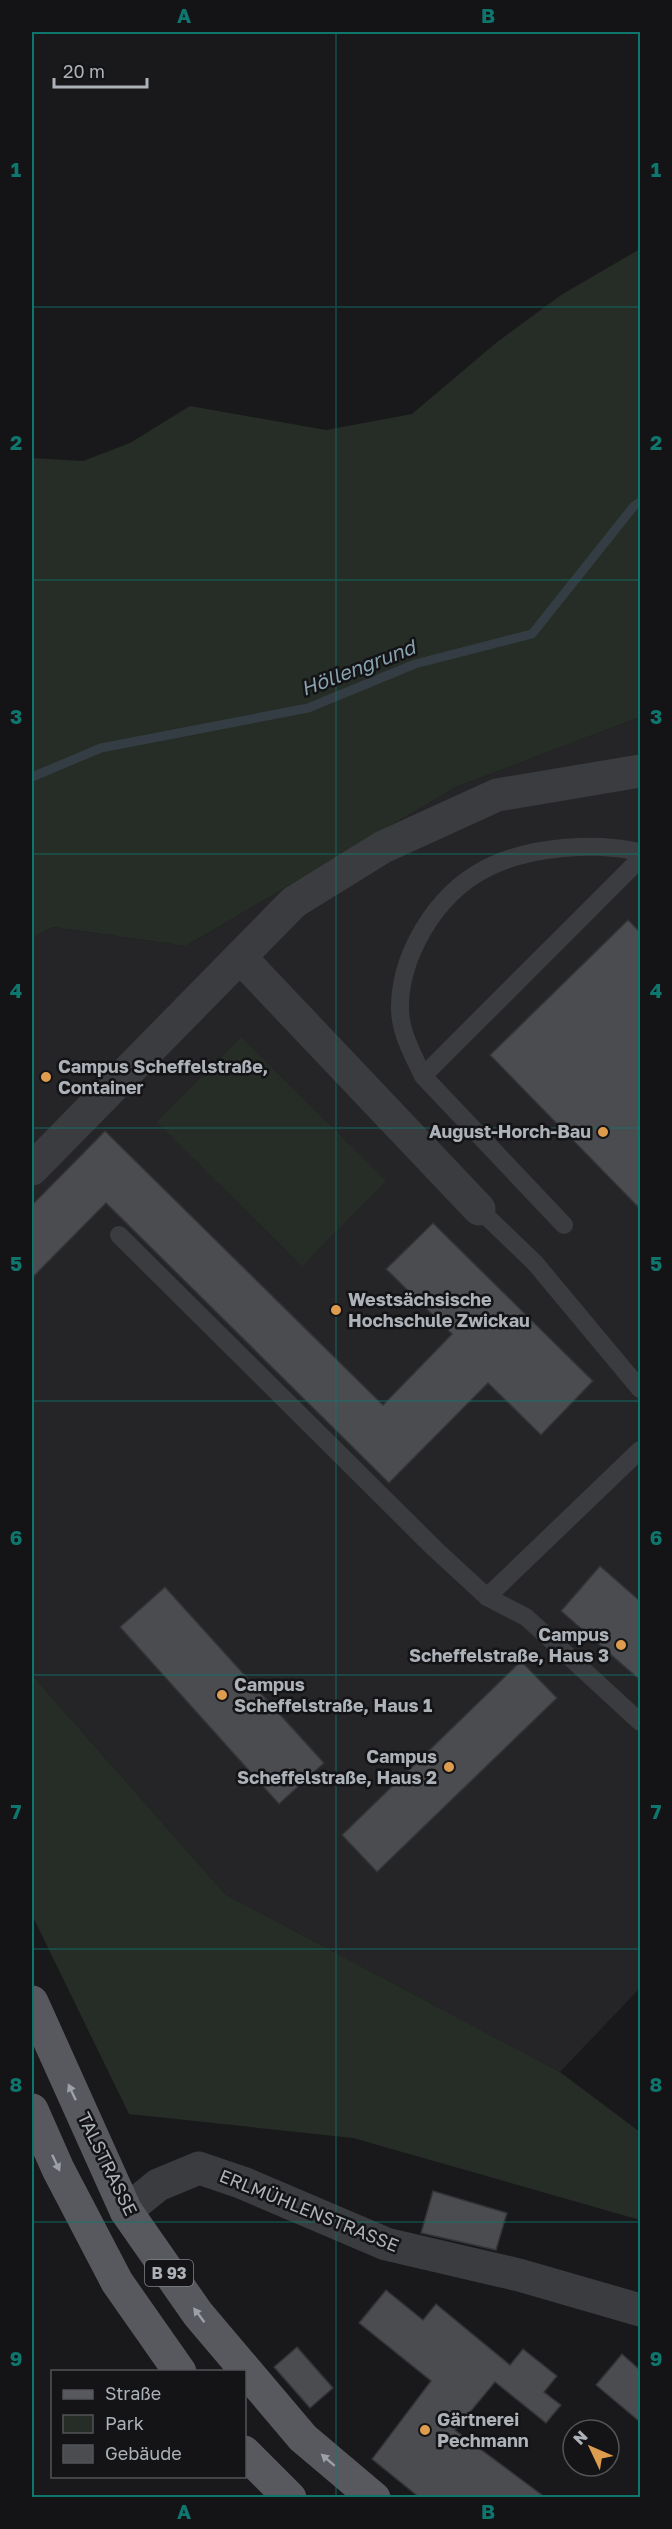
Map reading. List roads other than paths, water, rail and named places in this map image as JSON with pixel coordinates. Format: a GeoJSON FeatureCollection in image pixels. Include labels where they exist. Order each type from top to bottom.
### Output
{"type":"FeatureCollection","features":[{"type":"Feature","properties":{"kind":"main road","name":"TALSTRASSE"},"geometry":{"type":"LineString","coordinates":[[32,2002],[126,2211],[198,2314],[244,2370]]}},
{"type":"Feature","properties":{"kind":"main road","name":"B 93"},"geometry":{"type":"LineString","coordinates":[[32,2110],[58,2169],[117,2282],[179,2370]]}},
{"type":"Feature","properties":{"kind":"main road","name":"TALSTRASSE"},"geometry":{"type":"LineString","coordinates":[[246,2372],[303,2438],[374,2498]]}},
{"type":"Feature","properties":{"kind":"main road"},"geometry":{"type":"LineString","coordinates":[[246,2454],[290,2498]]}},
{"type":"Feature","properties":{"kind":"street"},"geometry":{"type":"LineString","coordinates":[[32,1169],[294,902],[382,847],[497,795],[640,771]]}},
{"type":"Feature","properties":{"kind":"street"},"geometry":{"type":"LineString","coordinates":[[240,957],[479,1209]]}},
{"type":"Feature","properties":{"kind":"street","name":"ERLMÜHLENSTRASSE"},"geometry":{"type":"LineString","coordinates":[[126,2211],[158,2185],[199,2168],[243,2183],[386,2244],[519,2275],[640,2310]]}},
{"type":"Feature","properties":{"kind":"lane"},"geometry":{"type":"LineString","coordinates":[[564,1226],[423,1076],[402,1029],[401,983],[411,953],[440,904],[461,884],[486,866],[538,850],[614,846],[640,852]]}},
{"type":"Feature","properties":{"kind":"lane"},"geometry":{"type":"LineString","coordinates":[[423,1076],[640,860]]}},
{"type":"Feature","properties":{"kind":"lane"},"geometry":{"type":"LineString","coordinates":[[479,1209],[535,1263],[640,1389]]}},
{"type":"Feature","properties":{"kind":"lane"},"geometry":{"type":"LineString","coordinates":[[119,1235],[435,1549],[487,1597],[526,1617],[640,1722]]}},
{"type":"Feature","properties":{"kind":"lane"},"geometry":{"type":"LineString","coordinates":[[487,1597],[640,1450]]}},
{"type":"Feature","properties":{"kind":"waterway","name":"Höllengrund"},"geometry":{"type":"LineString","coordinates":[[32,777],[101,748],[308,708],[415,664],[532,634],[634,506],[640,502]]}},
{"type":"Feature","properties":{"kind":"place","name":"Campus Scheffelstraße, Container"},"geometry":{"type":"Point","coordinates":[46,1077]}},
{"type":"Feature","properties":{"kind":"place","name":"August-Horch-Bau"},"geometry":{"type":"Point","coordinates":[603,1132]}},
{"type":"Feature","properties":{"kind":"place","name":"Westsächsische Hochschule Zwickau"},"geometry":{"type":"Point","coordinates":[336,1310]}},
{"type":"Feature","properties":{"kind":"place","name":"Campus Scheffelstraße, Haus 3"},"geometry":{"type":"Point","coordinates":[621,1645]}},
{"type":"Feature","properties":{"kind":"place","name":"Campus Scheffelstraße, Haus 1"},"geometry":{"type":"Point","coordinates":[222,1695]}},
{"type":"Feature","properties":{"kind":"place","name":"Campus Scheffelstraße, Haus 2"},"geometry":{"type":"Point","coordinates":[449,1767]}},
{"type":"Feature","properties":{"kind":"place","name":"Gärtnerei Pechmann"},"geometry":{"type":"Point","coordinates":[425,2430]}}]}
